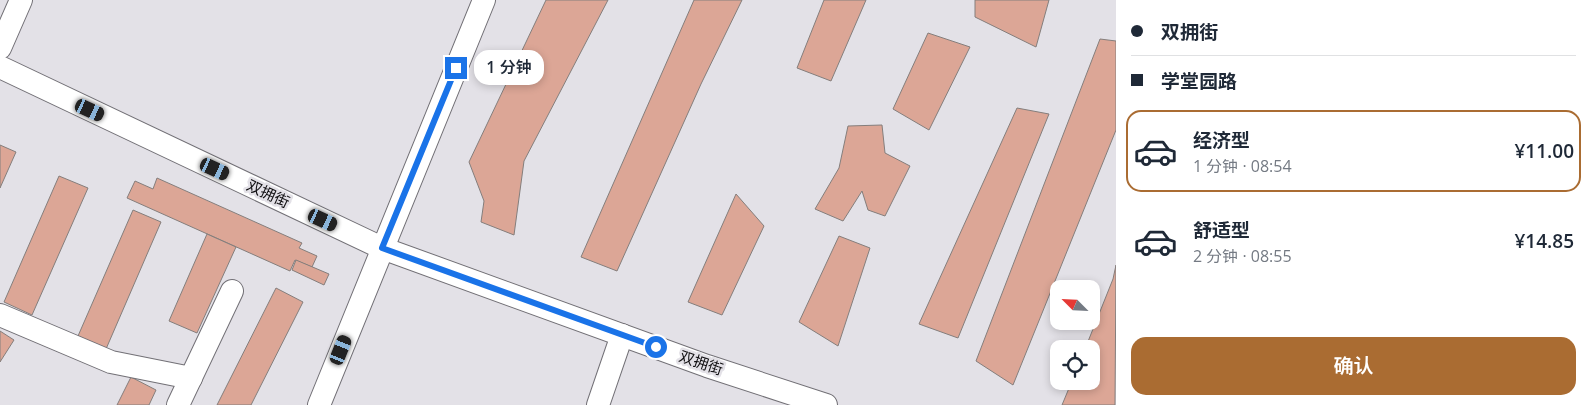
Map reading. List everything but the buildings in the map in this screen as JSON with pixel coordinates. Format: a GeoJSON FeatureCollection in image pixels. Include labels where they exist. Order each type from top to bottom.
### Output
{"type":"FeatureCollection","features":[{"type":"Feature","properties":{"kind":"street"},"geometry":{"type":"LineString","coordinates":[[0,48],[20,0]]}},
{"type":"Feature","properties":{"kind":"street"},"geometry":{"type":"LineString","coordinates":[[319,405],[484,0]]}},
{"type":"Feature","properties":{"kind":"street","name":"双拥街"},"geometry":{"type":"LineString","coordinates":[[0,67],[382,248],[622,335],[826,405]]}},
{"type":"Feature","properties":{"kind":"street"},"geometry":{"type":"LineString","coordinates":[[178,405],[232,290]]}},
{"type":"Feature","properties":{"kind":"street"},"geometry":{"type":"LineString","coordinates":[[0,315],[111,362],[191,378]]}},
{"type":"Feature","properties":{"kind":"street"},"geometry":{"type":"LineString","coordinates":[[598,405],[622,335]]}},
{"type":"Feature","properties":{"kind":"route"},"geometry":{"type":"LineString","coordinates":[[456,68],[382,248],[656,347]]}}]}
